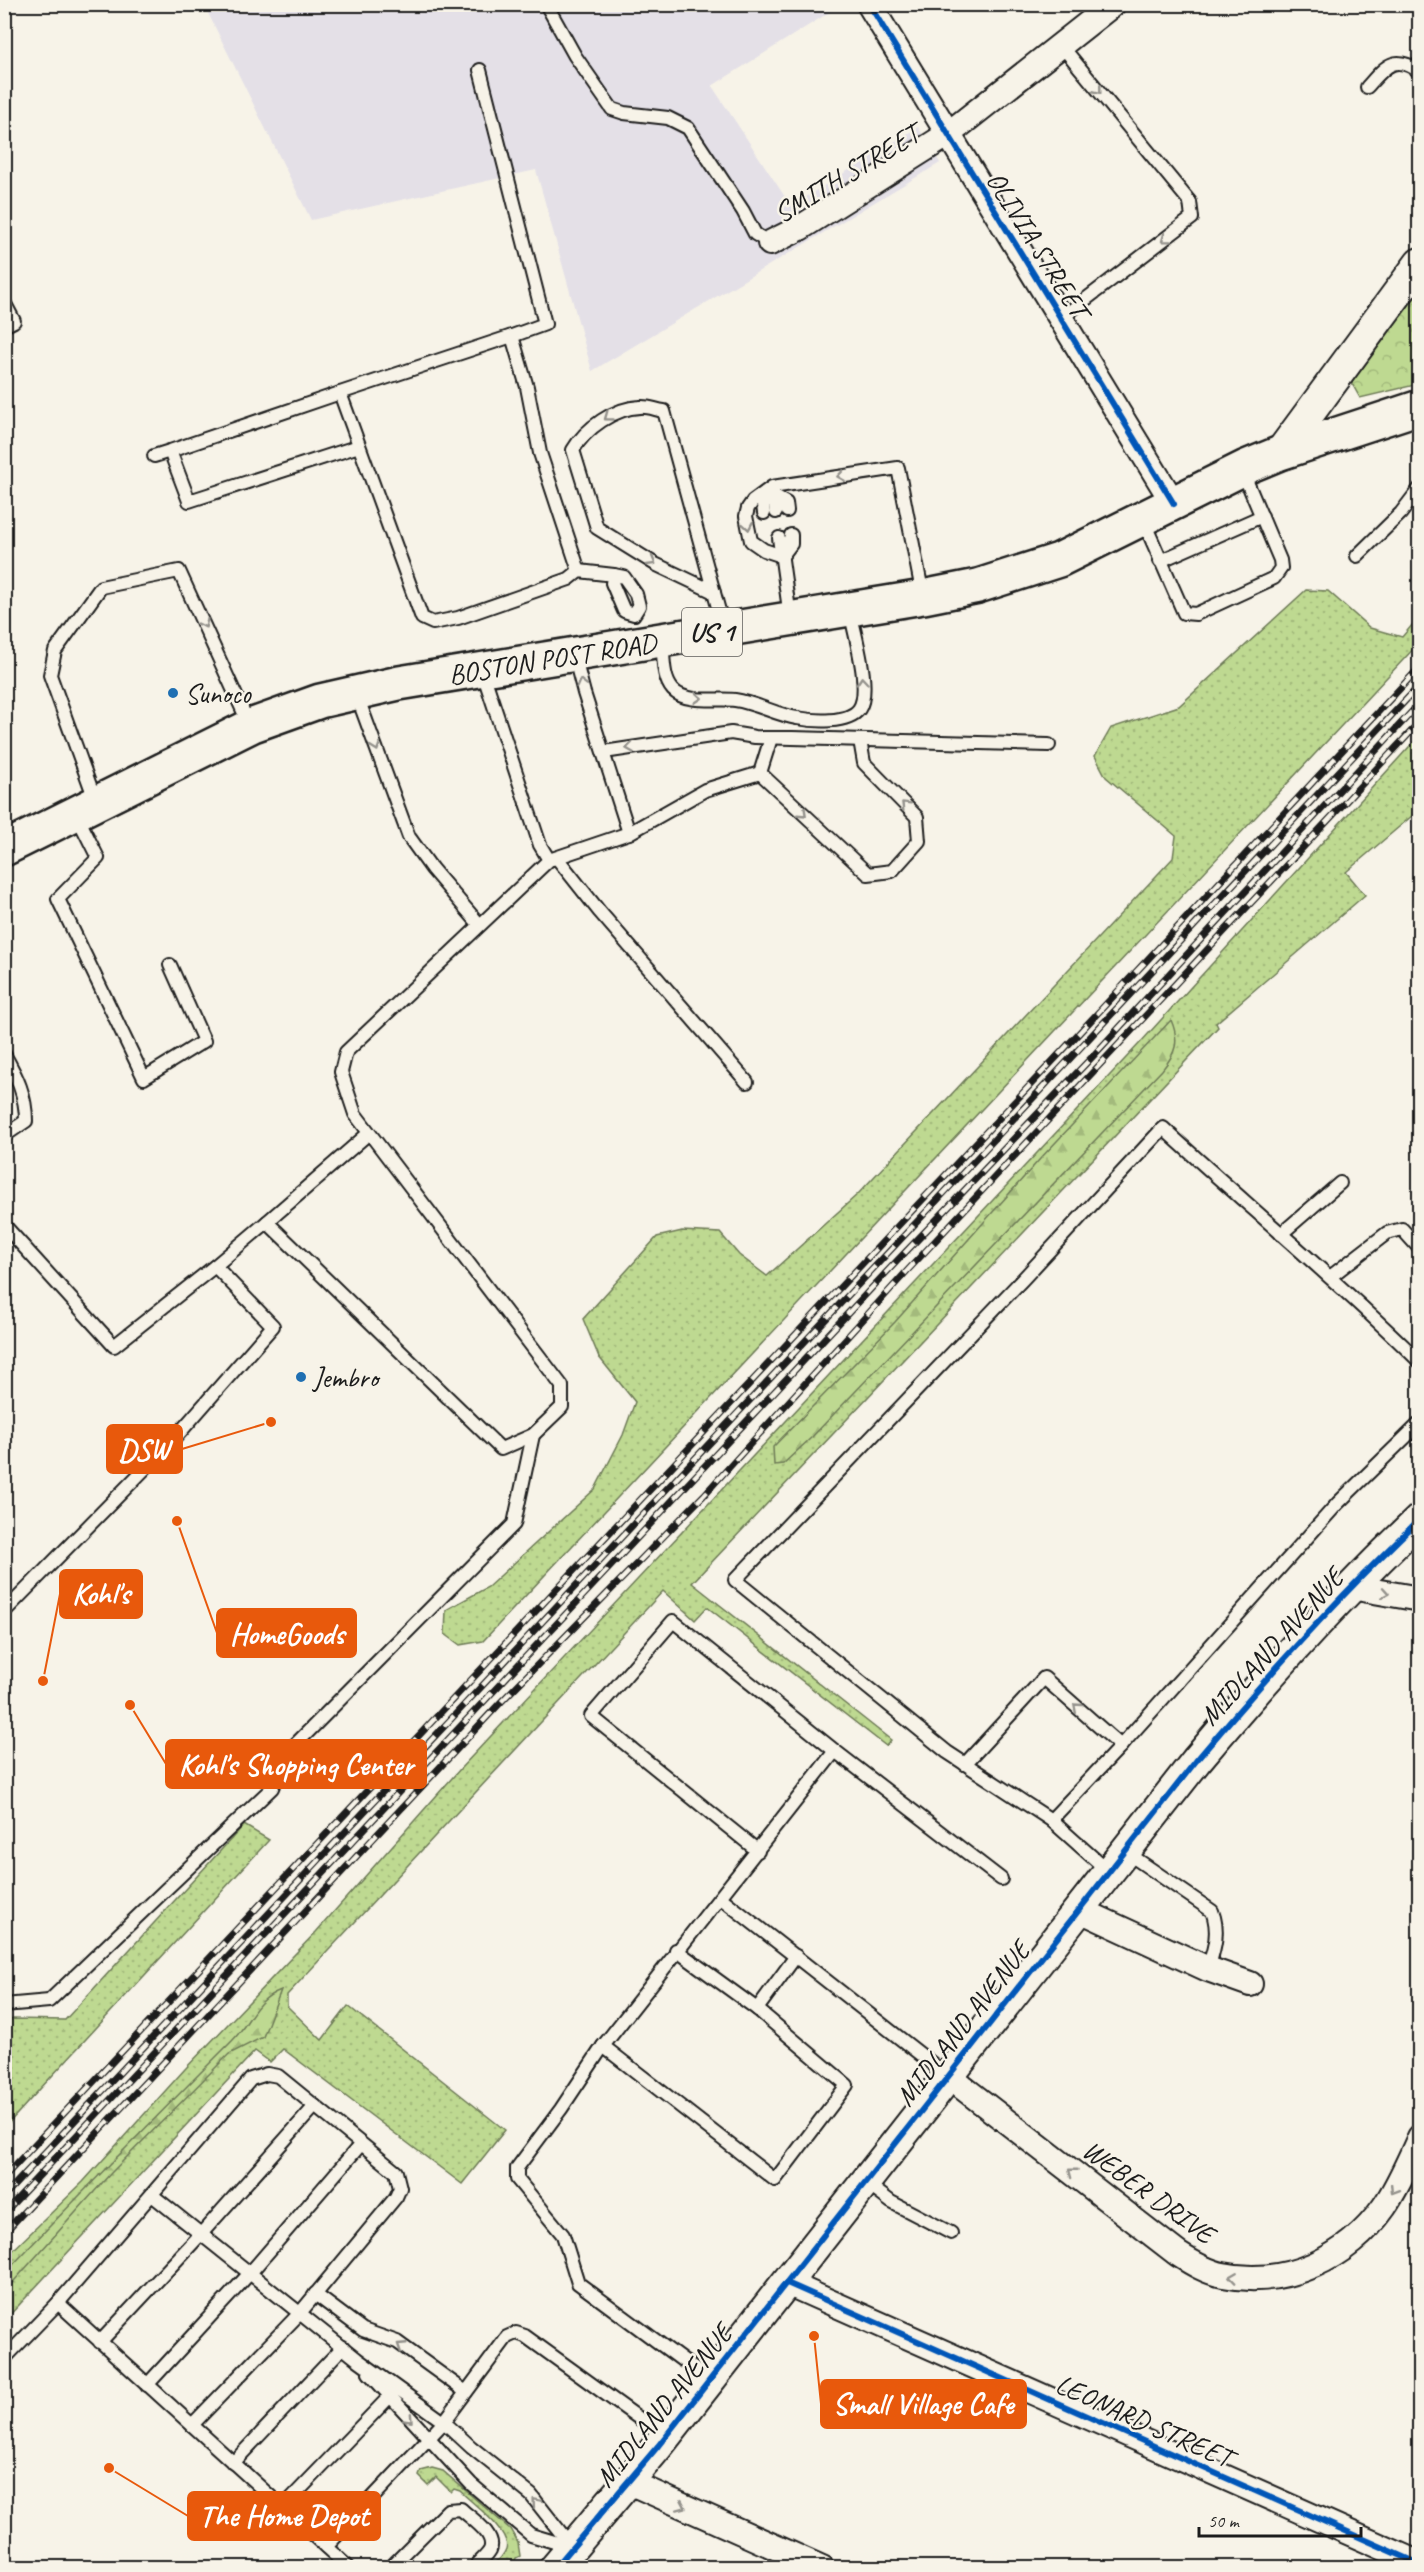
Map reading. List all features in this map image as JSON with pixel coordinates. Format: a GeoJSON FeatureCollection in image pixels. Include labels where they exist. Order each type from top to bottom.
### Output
{"type":"FeatureCollection","features":[{"type":"Feature","properties":{"kind":"main road","name":"BOSTON POST ROAD"},"geometry":{"type":"LineString","coordinates":[[4,849],[250,726],[320,701],[356,692],[574,654],[642,631],[724,630],[923,597],[1022,574],[1059,560],[1242,469],[1280,453],[1419,407]]}},
{"type":"Feature","properties":{"kind":"street","name":"OLIVIA STREET"},"geometry":{"type":"LineString","coordinates":[[869,4],[1174,504]]}},
{"type":"Feature","properties":{"kind":"street","name":"SMITH STREET"},"geometry":{"type":"LineString","coordinates":[[770,243],[800,228],[947,135],[1113,4]]}},
{"type":"Feature","properties":{"kind":"street"},"geometry":{"type":"LineString","coordinates":[[1280,453],[1419,263]]}},
{"type":"Feature","properties":{"kind":"street","name":"MIDLAND AVENUE"},"geometry":{"type":"LineString","coordinates":[[564,2558],[665,2438],[1078,1909],[1248,1698],[1351,1587],[1419,1519]]}},
{"type":"Feature","properties":{"kind":"street"},"geometry":{"type":"LineString","coordinates":[[1351,1587],[1419,1599]]}},
{"type":"Feature","properties":{"kind":"street"},"geometry":{"type":"LineString","coordinates":[[1078,1909],[1208,1969],[1250,1984]]}},
{"type":"Feature","properties":{"kind":"street","name":"WEBER DRIVE"},"geometry":{"type":"LineString","coordinates":[[948,2076],[1178,2254],[1199,2267],[1221,2275],[1247,2278],[1275,2277],[1320,2263],[1342,2250],[1362,2233],[1383,2207],[1400,2180],[1419,2137]]}},
{"type":"Feature","properties":{"kind":"street","name":"LEONARD STREET"},"geometry":{"type":"LineString","coordinates":[[787,2283],[1419,2564]]}},
{"type":"Feature","properties":{"kind":"street"},"geometry":{"type":"LineString","coordinates":[[629,2482],[822,2568]]}},
{"type":"Feature","properties":{"kind":"lane"},"geometry":{"type":"LineString","coordinates":[[546,4],[575,56],[612,109],[624,113],[668,118],[688,128],[743,211],[755,234],[770,243]]}},
{"type":"Feature","properties":{"kind":"lane"},"geometry":{"type":"LineString","coordinates":[[1060,319],[1192,218],[1190,202],[1061,45]]}},
{"type":"Feature","properties":{"kind":"lane"},"geometry":{"type":"LineString","coordinates":[[1367,87],[1386,67],[1394,63],[1408,64],[1419,72]]}},
{"type":"Feature","properties":{"kind":"lane"},"geometry":{"type":"LineString","coordinates":[[153,456],[545,324],[480,70]]}},
{"type":"Feature","properties":{"kind":"lane"},"geometry":{"type":"LineString","coordinates":[[4,302],[14,321],[4,326]]}},
{"type":"Feature","properties":{"kind":"lane"},"geometry":{"type":"LineString","coordinates":[[512,336],[527,387],[540,453],[579,571]]}},
{"type":"Feature","properties":{"kind":"lane"},"geometry":{"type":"LineString","coordinates":[[340,393],[422,618],[433,622],[458,618],[569,579],[579,571],[624,577],[636,594],[642,631],[674,691],[684,697],[737,701],[796,718],[846,718],[858,711],[863,700],[864,682],[850,609]]}},
{"type":"Feature","properties":{"kind":"lane"},"geometry":{"type":"LineString","coordinates":[[714,592],[654,564],[597,528],[573,450],[580,438],[615,411],[641,406],[664,411],[714,592],[724,630]]}},
{"type":"Feature","properties":{"kind":"lane"},"geometry":{"type":"LineString","coordinates":[[170,451],[189,501],[359,446]]}},
{"type":"Feature","properties":{"kind":"lane"},"geometry":{"type":"LineString","coordinates":[[782,556],[764,550],[751,542],[746,516],[747,508],[753,501],[773,491],[898,468],[923,597]]}},
{"type":"Feature","properties":{"kind":"lane"},"geometry":{"type":"LineString","coordinates":[[1143,520],[1184,613],[1196,614],[1278,574],[1281,568],[1280,560],[1242,469]]}},
{"type":"Feature","properties":{"kind":"lane"},"geometry":{"type":"LineString","coordinates":[[1357,556],[1401,513],[1419,488]]}},
{"type":"Feature","properties":{"kind":"lane"},"geometry":{"type":"LineString","coordinates":[[773,491],[786,503],[776,512],[763,505],[773,491]]}},
{"type":"Feature","properties":{"kind":"lane"},"geometry":{"type":"LineString","coordinates":[[1160,561],[1262,516]]}},
{"type":"Feature","properties":{"kind":"lane"},"geometry":{"type":"LineString","coordinates":[[779,538],[790,619]]}},
{"type":"Feature","properties":{"kind":"lane"},"geometry":{"type":"LineString","coordinates":[[170,965],[204,1041],[144,1078],[58,899],[98,858],[50,675],[55,651],[102,587],[179,571],[250,726]]}},
{"type":"Feature","properties":{"kind":"lane"},"geometry":{"type":"LineString","coordinates":[[574,654],[628,833]]}},
{"type":"Feature","properties":{"kind":"lane"},"geometry":{"type":"LineString","coordinates":[[482,669],[540,845],[747,1082]]}},
{"type":"Feature","properties":{"kind":"lane"},"geometry":{"type":"LineString","coordinates":[[356,692],[409,837],[432,869],[479,924]]}},
{"type":"Feature","properties":{"kind":"lane"},"geometry":{"type":"LineString","coordinates":[[604,752],[731,733],[771,738],[1049,745]]}},
{"type":"Feature","properties":{"kind":"lane"},"geometry":{"type":"LineString","coordinates":[[760,772],[771,738]]}},
{"type":"Feature","properties":{"kind":"lane"},"geometry":{"type":"LineString","coordinates":[[760,772],[868,874],[892,871],[919,841],[917,817],[864,763],[860,740]]}},
{"type":"Feature","properties":{"kind":"lane"},"geometry":{"type":"LineString","coordinates":[[267,1222],[501,1449],[533,1435],[562,1407],[562,1386],[356,1114],[341,1072],[346,1052],[479,924],[553,859],[628,833],[705,790],[760,772]]}},
{"type":"Feature","properties":{"kind":"lane"},"geometry":{"type":"LineString","coordinates":[[4,1054],[20,1084],[26,1104],[26,1121],[4,1136]]}},
{"type":"Feature","properties":{"kind":"lane"},"geometry":{"type":"LineString","coordinates":[[1208,1969],[1216,1939],[1217,1923],[1212,1911],[1116,1861],[947,1752],[735,1580],[1023,1279],[1163,1128],[1361,1303],[1419,1362]]}},
{"type":"Feature","properties":{"kind":"lane"},"geometry":{"type":"LineString","coordinates":[[4,1225],[114,1346],[215,1266],[369,1132]]}},
{"type":"Feature","properties":{"kind":"lane"},"geometry":{"type":"LineString","coordinates":[[1281,1234],[1340,1183]]}},
{"type":"Feature","properties":{"kind":"lane"},"geometry":{"type":"LineString","coordinates":[[1330,1276],[1387,1233],[1402,1229],[1419,1249]]}},
{"type":"Feature","properties":{"kind":"lane"},"geometry":{"type":"LineString","coordinates":[[4,1612],[175,1438],[273,1326],[215,1266]]}},
{"type":"Feature","properties":{"kind":"lane"},"geometry":{"type":"LineString","coordinates":[[1051,1820],[1121,1746],[1331,1512],[1419,1423]]}},
{"type":"Feature","properties":{"kind":"lane"},"geometry":{"type":"LineString","coordinates":[[4,2005],[49,2001],[272,1788],[284,1756],[514,1524],[533,1435]]}},
{"type":"Feature","properties":{"kind":"lane"},"geometry":{"type":"LineString","coordinates":[[758,1851],[591,1716],[673,1621],[835,1751],[1002,1879]]}},
{"type":"Feature","properties":{"kind":"lane"},"geometry":{"type":"LineString","coordinates":[[965,1764],[1044,1678],[1121,1746]]}},
{"type":"Feature","properties":{"kind":"lane"},"geometry":{"type":"LineString","coordinates":[[710,2381],[578,2283],[563,2235],[516,2179],[517,2168],[561,2109],[603,2046],[676,1950],[721,1898],[835,1751]]}},
{"type":"Feature","properties":{"kind":"lane"},"geometry":{"type":"LineString","coordinates":[[721,1898],[948,2076]]}},
{"type":"Feature","properties":{"kind":"lane"},"geometry":{"type":"LineString","coordinates":[[603,2046],[775,2180],[847,2085],[757,2009],[676,1950]]}},
{"type":"Feature","properties":{"kind":"lane"},"geometry":{"type":"LineString","coordinates":[[757,2009],[796,1956]]}},
{"type":"Feature","properties":{"kind":"lane"},"geometry":{"type":"LineString","coordinates":[[4,2359],[58,2303],[251,2079],[267,2074],[279,2076],[396,2172],[400,2188],[396,2197],[300,2313],[192,2425]]}},
{"type":"Feature","properties":{"kind":"lane"},"geometry":{"type":"LineString","coordinates":[[100,2342],[201,2234],[315,2106]]}},
{"type":"Feature","properties":{"kind":"lane"},"geometry":{"type":"LineString","coordinates":[[147,2385],[250,2273],[361,2144]]}},
{"type":"Feature","properties":{"kind":"lane"},"geometry":{"type":"LineString","coordinates":[[865,2183],[891,2202],[951,2233]]}},
{"type":"Feature","properties":{"kind":"lane"},"geometry":{"type":"LineString","coordinates":[[152,2195],[357,2359],[394,2393],[428,2439],[471,2484],[531,2535],[564,2558]]}},
{"type":"Feature","properties":{"kind":"lane"},"geometry":{"type":"LineString","coordinates":[[315,2294],[363,2330],[397,2342],[466,2392]]}},
{"type":"Feature","properties":{"kind":"lane"},"geometry":{"type":"LineString","coordinates":[[58,2303],[349,2568]]}},
{"type":"Feature","properties":{"kind":"lane"},"geometry":{"type":"LineString","coordinates":[[326,2547],[444,2422],[507,2337],[516,2333],[525,2336],[665,2438]]}},
{"type":"Feature","properties":{"kind":"lane"},"geometry":{"type":"LineString","coordinates":[[233,2463],[343,2347]]}},
{"type":"Feature","properties":{"kind":"lane"},"geometry":{"type":"LineString","coordinates":[[394,2393],[444,2422],[531,2495],[564,2558]]}},
{"type":"Feature","properties":{"kind":"lane"},"geometry":{"type":"LineString","coordinates":[[282,2507],[394,2393]]}},
{"type":"Feature","properties":{"kind":"lane"},"geometry":{"type":"LineString","coordinates":[[390,2568],[448,2510],[460,2510],[489,2535],[491,2543],[490,2550],[474,2568]]}},
{"type":"Feature","properties":{"kind":"shaded area"},"geometry":{"type":"Polygon","coordinates":[[[204,5],[841,5],[712,86],[791,206],[918,127],[940,163],[592,371],[536,170],[311,220],[204,5]]]}},
{"type":"Feature","properties":{"kind":"green space"},"geometry":{"type":"Polygon","coordinates":[[[1419,280],[1419,384],[1360,398],[1350,380],[1419,280]]]}},
{"type":"Feature","properties":{"kind":"green space"},"geometry":{"type":"Polygon","coordinates":[[[1306,590],[1328,591],[1370,628],[1402,637],[1419,617],[1419,643],[483,1641],[460,1645],[445,1634],[446,1610],[488,1587],[595,1489],[623,1435],[635,1402],[599,1357],[583,1319],[657,1237],[682,1231],[720,1233],[739,1255],[767,1276],[858,1194],[1173,858],[1176,836],[1106,777],[1095,756],[1111,728],[1179,706],[1306,590]]]}},
{"type":"Feature","properties":{"kind":"green space"},"geometry":{"type":"Polygon","coordinates":[[[1419,736],[1419,810],[1346,872],[1365,895],[1216,1023],[1218,1027],[692,1583],[891,1740],[886,1746],[707,1607],[695,1620],[663,1591],[287,1995],[287,2006],[322,2040],[348,2006],[505,2130],[462,2184],[283,2049],[270,2062],[255,2051],[5,2320],[5,2258],[83,2182],[185,2069],[316,1932],[460,1769],[1140,1043],[1419,736]]]}},
{"type":"Feature","properties":{"kind":"green space"},"geometry":{"type":"Polygon","coordinates":[[[1171,1020],[1176,1041],[1171,1058],[1162,1070],[812,1437],[783,1464],[774,1465],[773,1447],[895,1322],[1040,1159],[1171,1020]]]}},
{"type":"Feature","properties":{"kind":"green space"},"geometry":{"type":"Polygon","coordinates":[[[244,1825],[269,1840],[5,2127],[5,2022],[13,2019],[65,2020],[244,1825]]]}},
{"type":"Feature","properties":{"kind":"green space"},"geometry":{"type":"Polygon","coordinates":[[[281,1990],[263,2037],[229,2054],[111,2173],[5,2291],[5,2273],[232,2041],[259,2006],[272,1994],[281,1990]]]}},
{"type":"Feature","properties":{"kind":"green space"},"geometry":{"type":"Polygon","coordinates":[[[432,2468],[443,2471],[510,2529],[518,2543],[520,2556],[516,2558],[513,2567],[491,2567],[506,2549],[503,2534],[490,2518],[460,2491],[454,2489],[451,2492],[436,2477],[428,2485],[419,2476],[421,2471],[432,2468]]]}},
{"type":"Feature","properties":{"kind":"railway"},"geometry":{"type":"LineString","coordinates":[[4,2177],[1420,667]]}},
{"type":"Feature","properties":{"kind":"railway"},"geometry":{"type":"LineString","coordinates":[[4,2196],[1420,685]]}},
{"type":"Feature","properties":{"kind":"railway"},"geometry":{"type":"LineString","coordinates":[[4,2213],[897,1261],[1094,1055],[1420,703]]}},
{"type":"Feature","properties":{"kind":"railway"},"geometry":{"type":"LineString","coordinates":[[4,2233],[501,1702],[704,1495],[907,1271],[1420,722]]}},
{"type":"Feature","properties":{"kind":"cycle path"},"geometry":{"type":"LineString","coordinates":[[869,4],[1174,504]]}},
{"type":"Feature","properties":{"kind":"cycle path"},"geometry":{"type":"LineString","coordinates":[[555,2568],[658,2446],[1196,1761],[1304,1637],[1420,1519]]}},
{"type":"Feature","properties":{"kind":"cycle path"},"geometry":{"type":"LineString","coordinates":[[787,2283],[1420,2564]]}},
{"type":"Feature","properties":{"kind":"place","name":"Sunoco"},"geometry":{"type":"Point","coordinates":[173,693]}},
{"type":"Feature","properties":{"kind":"place","name":"Jembro"},"geometry":{"type":"Point","coordinates":[301,1377]}},
{"type":"Feature","properties":{"kind":"place","name":"DSW"},"geometry":{"type":"Point","coordinates":[271,1422]}},
{"type":"Feature","properties":{"kind":"place","name":"HomeGoods"},"geometry":{"type":"Point","coordinates":[177,1521]}},
{"type":"Feature","properties":{"kind":"place","name":"Kohl's"},"geometry":{"type":"Point","coordinates":[43,1681]}},
{"type":"Feature","properties":{"kind":"place","name":"Kohl's Shopping Center"},"geometry":{"type":"Point","coordinates":[130,1705]}},
{"type":"Feature","properties":{"kind":"place","name":"Small Village Cafe"},"geometry":{"type":"Point","coordinates":[814,2336]}},
{"type":"Feature","properties":{"kind":"place","name":"The Home Depot"},"geometry":{"type":"Point","coordinates":[109,2468]}}]}
